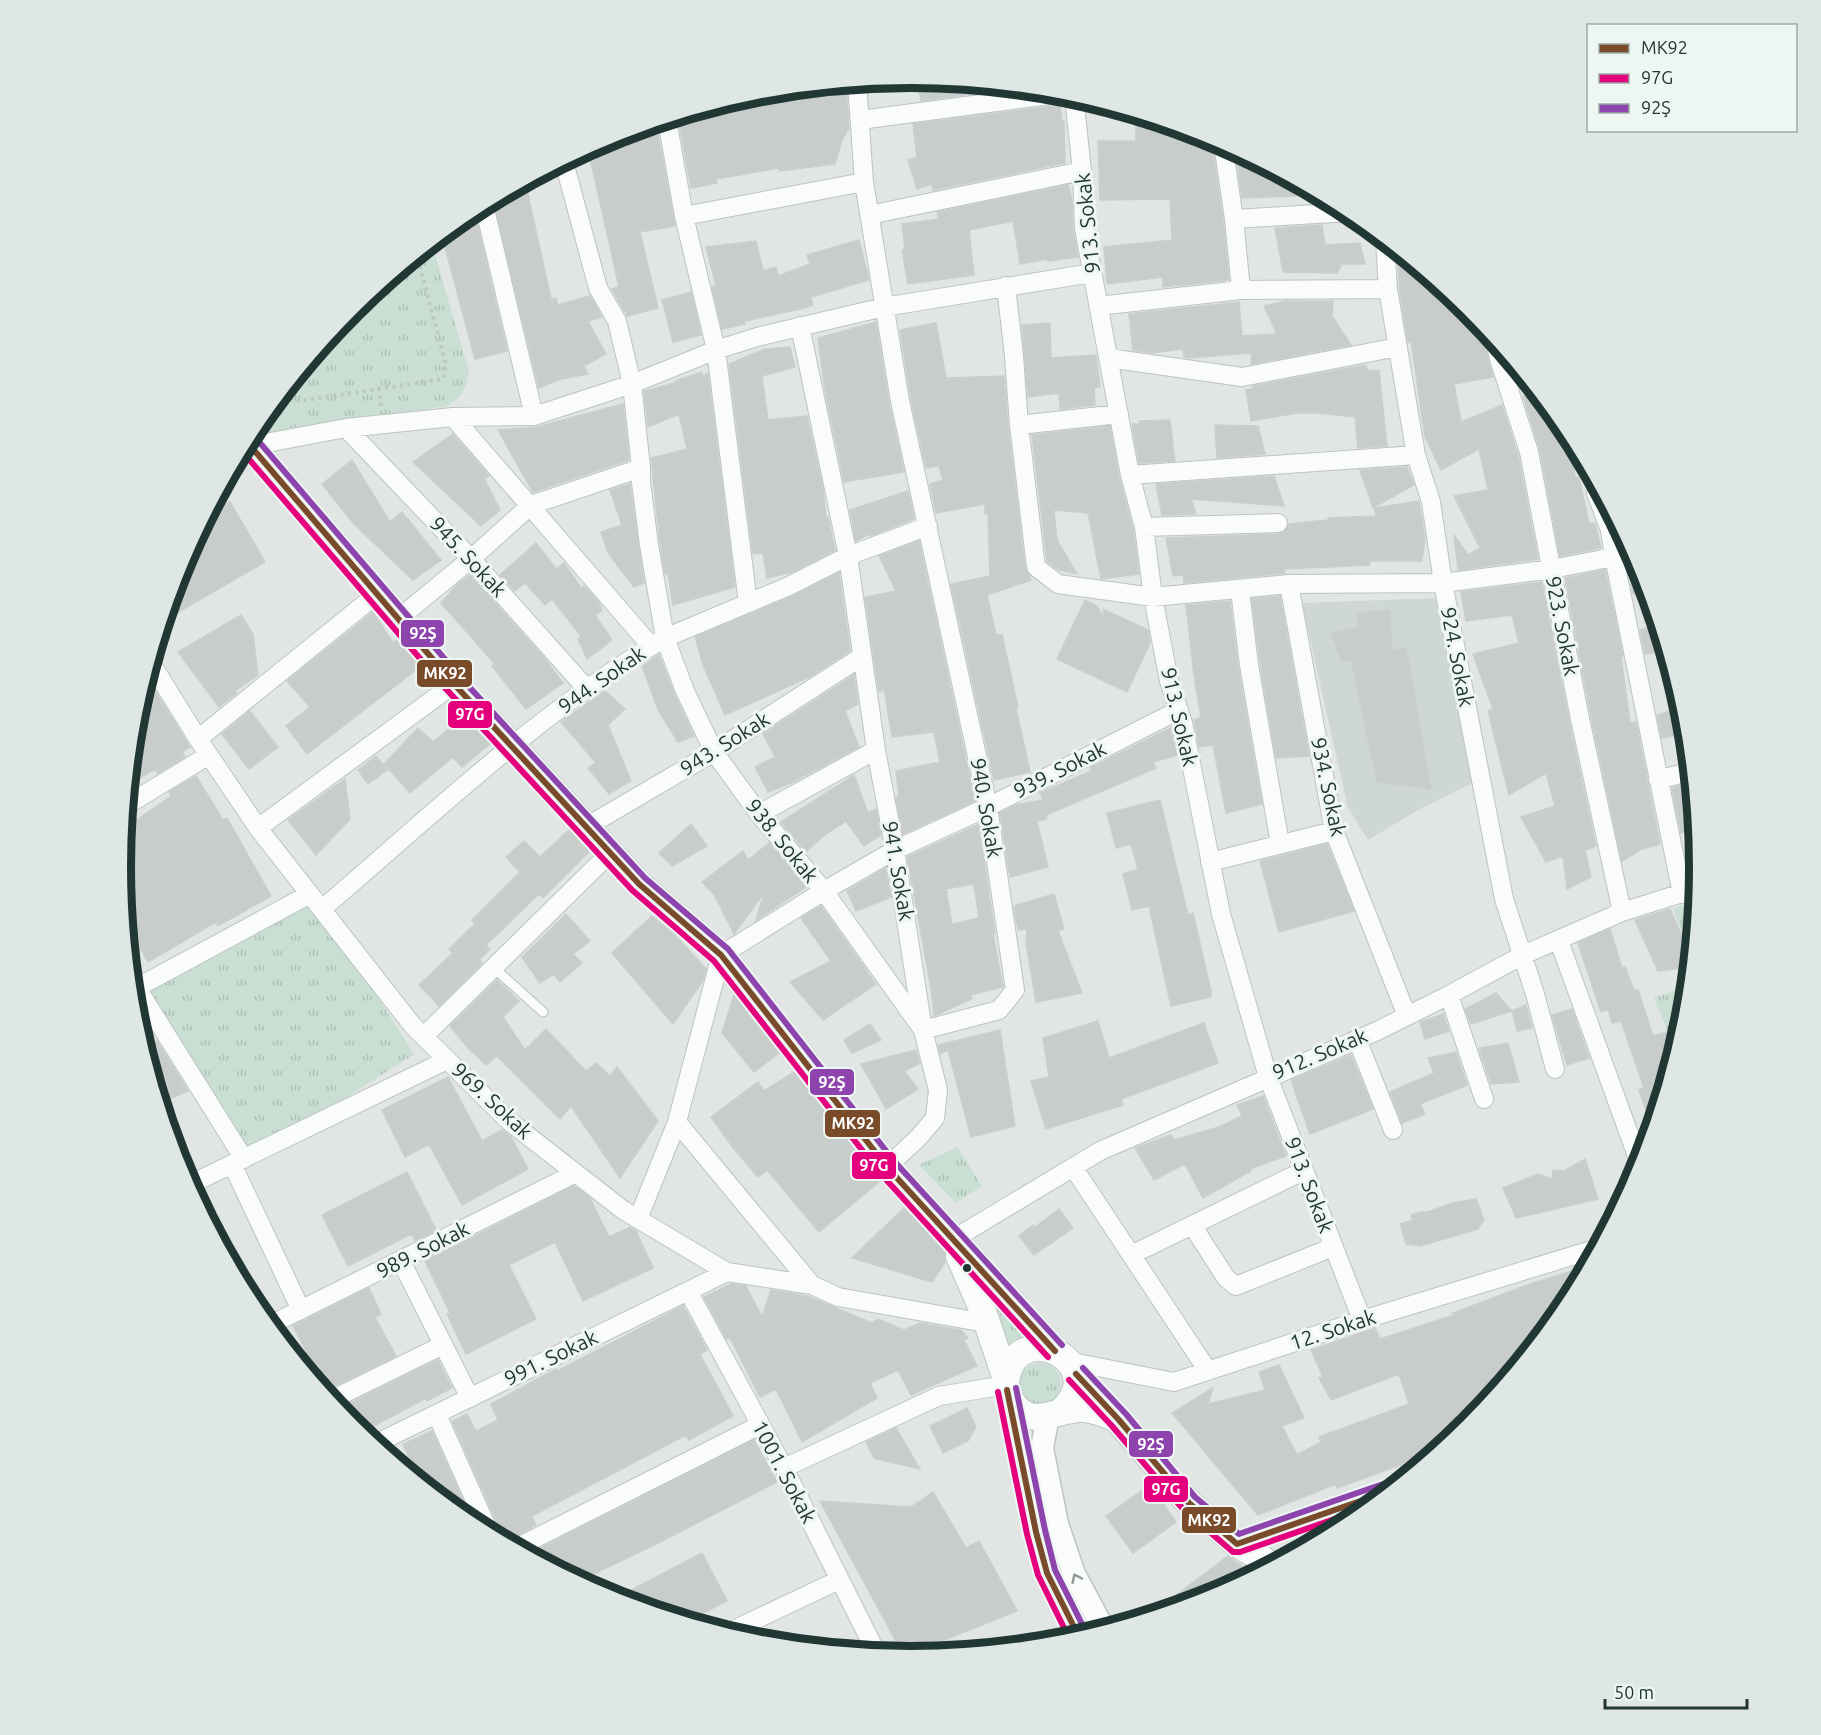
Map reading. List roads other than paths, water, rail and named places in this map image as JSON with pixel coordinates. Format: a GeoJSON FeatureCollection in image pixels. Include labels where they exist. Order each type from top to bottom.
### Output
{"type":"FeatureCollection","features":[{"type":"Feature","properties":{"kind":"main road"},"geometry":{"type":"LineString","coordinates":[[254,450],[454,684],[512,747],[639,884],[721,955],[887,1167],[1119,1420],[1189,1503],[1237,1544],[1265,1561]]}},
{"type":"Feature","properties":{"kind":"main road"},"geometry":{"type":"LineString","coordinates":[[952,1240],[986,1323],[1011,1401],[1018,1410],[1029,1416],[1040,1418],[1081,1409],[1097,1411],[1119,1420]]}},
{"type":"Feature","properties":{"kind":"main road"},"geometry":{"type":"LineString","coordinates":[[1006,1385],[1009,1368],[1016,1359],[1024,1352],[1034,1348],[1045,1348],[1066,1362],[1075,1394],[1070,1404],[1053,1414]]}},
{"type":"Feature","properties":{"kind":"street","name":"940. Sokak"},"geometry":{"type":"LineString","coordinates":[[858,90],[864,182],[900,401],[988,807],[1015,990],[999,1010],[923,1030]]}},
{"type":"Feature","properties":{"kind":"street"},"geometry":{"type":"LineString","coordinates":[[860,120],[1029,98]]}},
{"type":"Feature","properties":{"kind":"street","name":"913. Sokak"},"geometry":{"type":"LineString","coordinates":[[1075,106],[1082,171],[1084,228],[1092,273],[1130,475],[1144,527],[1153,597],[1222,918],[1268,1077],[1362,1320]]}},
{"type":"Feature","properties":{"kind":"street"},"geometry":{"type":"LineString","coordinates":[[668,127],[684,216],[716,350],[748,603]]}},
{"type":"Feature","properties":{"kind":"street"},"geometry":{"type":"LineString","coordinates":[[1225,155],[1241,290]]}},
{"type":"Feature","properties":{"kind":"street"},"geometry":{"type":"LineString","coordinates":[[566,169],[598,288],[617,321],[632,384],[658,642]]}},
{"type":"Feature","properties":{"kind":"street"},"geometry":{"type":"LineString","coordinates":[[869,215],[1082,171]]}},
{"type":"Feature","properties":{"kind":"street"},"geometry":{"type":"LineString","coordinates":[[684,216],[864,182]]}},
{"type":"Feature","properties":{"kind":"street"},"geometry":{"type":"LineString","coordinates":[[1234,219],[1332,213]]}},
{"type":"Feature","properties":{"kind":"street"},"geometry":{"type":"LineString","coordinates":[[486,215],[534,416]]}},
{"type":"Feature","properties":{"kind":"street","name":"924. Sokak"},"geometry":{"type":"LineString","coordinates":[[1386,249],[1388,289],[1416,455],[1431,502],[1443,583],[1504,899],[1523,955],[1555,1070]]}},
{"type":"Feature","properties":{"kind":"street"},"geometry":{"type":"LineString","coordinates":[[258,442],[346,428],[453,417],[534,416],[632,384],[716,350],[800,326],[884,307],[1092,273]]}},
{"type":"Feature","properties":{"kind":"street"},"geometry":{"type":"LineString","coordinates":[[1006,286],[1019,425],[1036,567],[1058,584],[1153,597],[1289,584],[1443,583],[1552,569],[1614,557]]}},
{"type":"Feature","properties":{"kind":"street"},"geometry":{"type":"LineString","coordinates":[[1098,306],[1241,290],[1388,289]]}},
{"type":"Feature","properties":{"kind":"street","name":"941. Sokak"},"geometry":{"type":"LineString","coordinates":[[800,326],[848,556],[861,657],[895,850],[923,1030],[938,1090],[935,1118],[887,1167]]}},
{"type":"Feature","properties":{"kind":"street"},"geometry":{"type":"LineString","coordinates":[[1108,358],[1242,377],[1398,347]]}},
{"type":"Feature","properties":{"kind":"street","name":"923. Sokak"},"geometry":{"type":"LineString","coordinates":[[1499,357],[1529,452],[1580,719],[1622,912]]}},
{"type":"Feature","properties":{"kind":"street"},"geometry":{"type":"LineString","coordinates":[[1019,425],[1119,414]]}},
{"type":"Feature","properties":{"kind":"street"},"geometry":{"type":"LineString","coordinates":[[453,417],[658,642]]}},
{"type":"Feature","properties":{"kind":"street","name":"945. Sokak"},"geometry":{"type":"LineString","coordinates":[[346,428],[471,559],[586,688]]}},
{"type":"Feature","properties":{"kind":"street"},"geometry":{"type":"LineString","coordinates":[[1130,475],[1416,455]]}},
{"type":"Feature","properties":{"kind":"street"},"geometry":{"type":"LineString","coordinates":[[398,619],[471,559],[531,505],[641,468]]}},
{"type":"Feature","properties":{"kind":"street"},"geometry":{"type":"LineString","coordinates":[[1144,527],[1278,523]]}},
{"type":"Feature","properties":{"kind":"street","name":"944. Sokak"},"geometry":{"type":"LineString","coordinates":[[322,909],[512,747],[586,688],[658,642],[789,586],[848,556],[928,526]]}},
{"type":"Feature","properties":{"kind":"street"},"geometry":{"type":"LineString","coordinates":[[1615,536],[1614,557],[1658,780],[1689,888]]}},
{"type":"Feature","properties":{"kind":"street","name":"934. Sokak"},"geometry":{"type":"LineString","coordinates":[[1289,584],[1334,831],[1407,1016]]}},
{"type":"Feature","properties":{"kind":"street"},"geometry":{"type":"LineString","coordinates":[[1240,590],[1249,665],[1280,844]]}},
{"type":"Feature","properties":{"kind":"street"},"geometry":{"type":"LineString","coordinates":[[198,739],[377,594]]}},
{"type":"Feature","properties":{"kind":"street","name":"938. Sokak"},"geometry":{"type":"LineString","coordinates":[[658,642],[685,691],[714,752],[759,814],[824,891],[923,1030]]}},
{"type":"Feature","properties":{"kind":"street","name":"943. Sokak"},"geometry":{"type":"LineString","coordinates":[[586,826],[714,752],[861,657]]}},
{"type":"Feature","properties":{"kind":"street","name":"969. Sokak"},"geometry":{"type":"LineString","coordinates":[[157,672],[258,828],[413,1026],[509,1121],[623,1210],[727,1272],[812,1285],[838,1297],[986,1323]]}},
{"type":"Feature","properties":{"kind":"street"},"geometry":{"type":"LineString","coordinates":[[258,828],[454,684]]}},
{"type":"Feature","properties":{"kind":"street","name":"939. Sokak"},"geometry":{"type":"LineString","coordinates":[[721,955],[895,850],[988,807],[1179,710]]}},
{"type":"Feature","properties":{"kind":"street"},"geometry":{"type":"LineString","coordinates":[[759,814],[876,750]]}},
{"type":"Feature","properties":{"kind":"street"},"geometry":{"type":"LineString","coordinates":[[135,800],[209,755]]}},
{"type":"Feature","properties":{"kind":"street"},"geometry":{"type":"LineString","coordinates":[[1658,780],[1684,773]]}},
{"type":"Feature","properties":{"kind":"street"},"geometry":{"type":"LineString","coordinates":[[1210,862],[1334,831]]}},
{"type":"Feature","properties":{"kind":"street"},"geometry":{"type":"LineString","coordinates":[[424,1036],[610,853]]}},
{"type":"Feature","properties":{"kind":"street","name":"912. Sokak"},"geometry":{"type":"LineString","coordinates":[[952,1240],[1100,1151],[1407,1016],[1523,955],[1622,912],[1689,891]]}},
{"type":"Feature","properties":{"kind":"street"},"geometry":{"type":"LineString","coordinates":[[140,981],[310,894]]}},
{"type":"Feature","properties":{"kind":"street"},"geometry":{"type":"LineString","coordinates":[[1559,941],[1635,1152]]}},
{"type":"Feature","properties":{"kind":"street"},"geometry":{"type":"LineString","coordinates":[[638,1219],[677,1122],[721,955]]}},
{"type":"Feature","properties":{"kind":"street"},"geometry":{"type":"LineString","coordinates":[[1449,995],[1484,1099]]}},
{"type":"Feature","properties":{"kind":"street"},"geometry":{"type":"LineString","coordinates":[[142,996],[238,1162],[301,1310]]}},
{"type":"Feature","properties":{"kind":"street"},"geometry":{"type":"LineString","coordinates":[[1357,1039],[1393,1130]]}},
{"type":"Feature","properties":{"kind":"street"},"geometry":{"type":"LineString","coordinates":[[198,1181],[447,1060]]}},
{"type":"Feature","properties":{"kind":"street"},"geometry":{"type":"LineString","coordinates":[[677,1122],[812,1285]]}},
{"type":"Feature","properties":{"kind":"street"},"geometry":{"type":"LineString","coordinates":[[1073,1167],[1208,1371]]}},
{"type":"Feature","properties":{"kind":"street"},"geometry":{"type":"LineString","coordinates":[[1131,1255],[1303,1171]]}},
{"type":"Feature","properties":{"kind":"street","name":"989. Sokak"},"geometry":{"type":"LineString","coordinates":[[278,1321],[576,1173]]}},
{"type":"Feature","properties":{"kind":"street"},"geometry":{"type":"LineString","coordinates":[[1192,1225],[1226,1278],[1236,1286],[1333,1247]]}},
{"type":"Feature","properties":{"kind":"street","name":"12. Sokak"},"geometry":{"type":"LineString","coordinates":[[1066,1362],[1174,1382],[1362,1320],[1585,1257]]}},
{"type":"Feature","properties":{"kind":"street"},"geometry":{"type":"LineString","coordinates":[[401,1261],[470,1398]]}},
{"type":"Feature","properties":{"kind":"street","name":"991. Sokak"},"geometry":{"type":"LineString","coordinates":[[384,1441],[727,1272]]}},
{"type":"Feature","properties":{"kind":"street","name":"1001. Sokak"},"geometry":{"type":"LineString","coordinates":[[687,1291],[784,1468],[873,1645]]}},
{"type":"Feature","properties":{"kind":"street"},"geometry":{"type":"LineString","coordinates":[[339,1396],[443,1345]]}},
{"type":"Feature","properties":{"kind":"street"},"geometry":{"type":"LineString","coordinates":[[784,1468],[939,1396],[1006,1385],[1036,1532],[1047,1573],[1071,1630]]}},
{"type":"Feature","properties":{"kind":"street"},"geometry":{"type":"LineString","coordinates":[[1053,1414],[1042,1448],[1057,1524],[1074,1574],[1100,1623]]}},
{"type":"Feature","properties":{"kind":"street"},"geometry":{"type":"LineString","coordinates":[[437,1415],[483,1518]]}},
{"type":"Feature","properties":{"kind":"street"},"geometry":{"type":"LineString","coordinates":[[524,1544],[760,1425]]}},
{"type":"Feature","properties":{"kind":"street"},"geometry":{"type":"LineString","coordinates":[[1237,1544],[1366,1499]]}},
{"type":"Feature","properties":{"kind":"street"},"geometry":{"type":"LineString","coordinates":[[739,1627],[839,1580]]}},
{"type":"Feature","properties":{"kind":"lane"},"geometry":{"type":"LineString","coordinates":[[493,967],[543,1012]]}}]}
